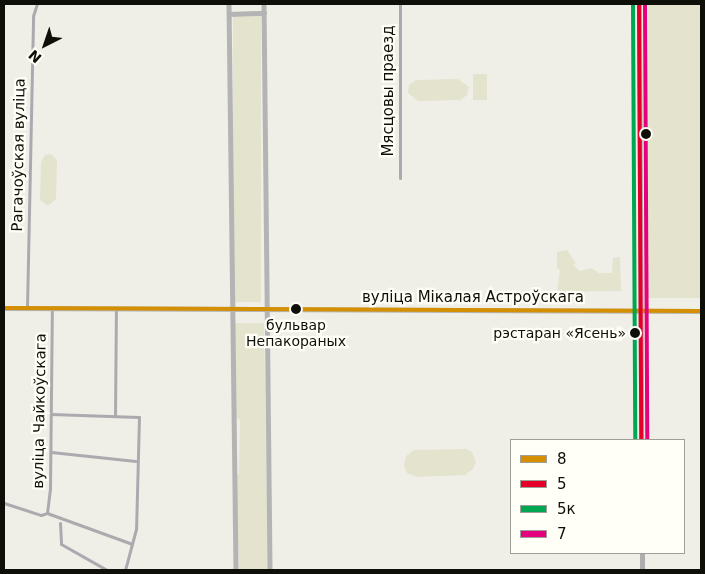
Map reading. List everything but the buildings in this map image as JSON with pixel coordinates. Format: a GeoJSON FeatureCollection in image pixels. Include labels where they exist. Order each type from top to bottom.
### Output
{"type":"FeatureCollection","features":[{"type":"Feature","properties":{"kind":"main road"},"geometry":{"type":"LineString","coordinates":[[229,4],[236,570]]}},
{"type":"Feature","properties":{"kind":"main road"},"geometry":{"type":"LineString","coordinates":[[264,4],[270,570]]}},
{"type":"Feature","properties":{"kind":"main road"},"geometry":{"type":"LineString","coordinates":[[639,4],[641,439]]}},
{"type":"Feature","properties":{"kind":"main road"},"geometry":{"type":"LineString","coordinates":[[229,14],[264,13]]}},
{"type":"Feature","properties":{"kind":"main road","name":"вуліца Мікалая Астроўскага"},"geometry":{"type":"LineString","coordinates":[[4,308],[701,311]]}},
{"type":"Feature","properties":{"kind":"main road"},"geometry":{"type":"LineString","coordinates":[[642,554],[642,570]]}},
{"type":"Feature","properties":{"kind":"street","name":"Рагачоўская вуліца"},"geometry":{"type":"LineString","coordinates":[[27,308],[33,16],[37,4]]}},
{"type":"Feature","properties":{"kind":"street","name":"Мясцовы праезд"},"geometry":{"type":"LineString","coordinates":[[400,4],[400,178]]}},
{"type":"Feature","properties":{"kind":"street","name":"вуліца Чайкоўскага"},"geometry":{"type":"LineString","coordinates":[[46,513],[51,452],[52,308]]}},
{"type":"Feature","properties":{"kind":"street"},"geometry":{"type":"LineString","coordinates":[[116,309],[116,416]]}},
{"type":"Feature","properties":{"kind":"street"},"geometry":{"type":"LineString","coordinates":[[51,414],[139,417],[136,461],[136,529],[125,570]]}},
{"type":"Feature","properties":{"kind":"street"},"geometry":{"type":"LineString","coordinates":[[51,452],[136,461]]}},
{"type":"Feature","properties":{"kind":"street"},"geometry":{"type":"LineString","coordinates":[[4,503],[41,515],[46,513],[132,544]]}},
{"type":"Feature","properties":{"kind":"street"},"geometry":{"type":"LineString","coordinates":[[60,523],[61,544],[107,570]]}},
{"type":"Feature","properties":{"kind":"green space"},"geometry":{"type":"Polygon","coordinates":[[[648,4],[701,4],[701,298],[648,298],[648,4]]]}},
{"type":"Feature","properties":{"kind":"green space"},"geometry":{"type":"Polygon","coordinates":[[[233,16],[261,16],[261,302],[233,302],[233,16]]]}},
{"type":"Feature","properties":{"kind":"green space"},"geometry":{"type":"Polygon","coordinates":[[[473,74],[487,74],[487,100],[473,100],[473,74]]]}},
{"type":"Feature","properties":{"kind":"green space"},"geometry":{"type":"Polygon","coordinates":[[[458,79],[469,87],[467,95],[461,100],[418,101],[408,93],[409,85],[416,80],[458,79]]]}},
{"type":"Feature","properties":{"kind":"green space"},"geometry":{"type":"Polygon","coordinates":[[[51,154],[57,160],[56,199],[48,206],[40,200],[41,162],[45,155],[51,154]]]}},
{"type":"Feature","properties":{"kind":"green space"},"geometry":{"type":"Polygon","coordinates":[[[567,250],[576,263],[573,265],[580,271],[591,268],[599,273],[612,273],[613,258],[620,257],[621,291],[557,292],[560,270],[557,268],[557,252],[567,250]]]}},
{"type":"Feature","properties":{"kind":"green space"},"geometry":{"type":"Polygon","coordinates":[[[235,323],[264,323],[268,570],[239,570],[236,475],[239,474],[240,420],[235,417],[235,323]]]}},
{"type":"Feature","properties":{"kind":"green space"},"geometry":{"type":"Polygon","coordinates":[[[466,449],[472,452],[476,462],[473,469],[465,475],[417,477],[407,473],[404,466],[406,456],[414,450],[466,449]]]}},
{"type":"Feature","properties":{"kind":"transit line","name":"5к"},"geometry":{"type":"LineString","coordinates":[[633,4],[635,439]]}},
{"type":"Feature","properties":{"kind":"transit line","name":"5"},"geometry":{"type":"LineString","coordinates":[[639,4],[641,439]]}},
{"type":"Feature","properties":{"kind":"transit line","name":"7"},"geometry":{"type":"LineString","coordinates":[[645,4],[647,439]]}},
{"type":"Feature","properties":{"kind":"transit line","name":"8"},"geometry":{"type":"LineString","coordinates":[[4,308],[701,311]]}},
{"type":"Feature","properties":{"kind":"place","name":"бульвар Непакораных"},"geometry":{"type":"Point","coordinates":[296,309]}},
{"type":"Feature","properties":{"kind":"place","name":"рэстаран «Ясень»"},"geometry":{"type":"Point","coordinates":[635,333]}}]}
